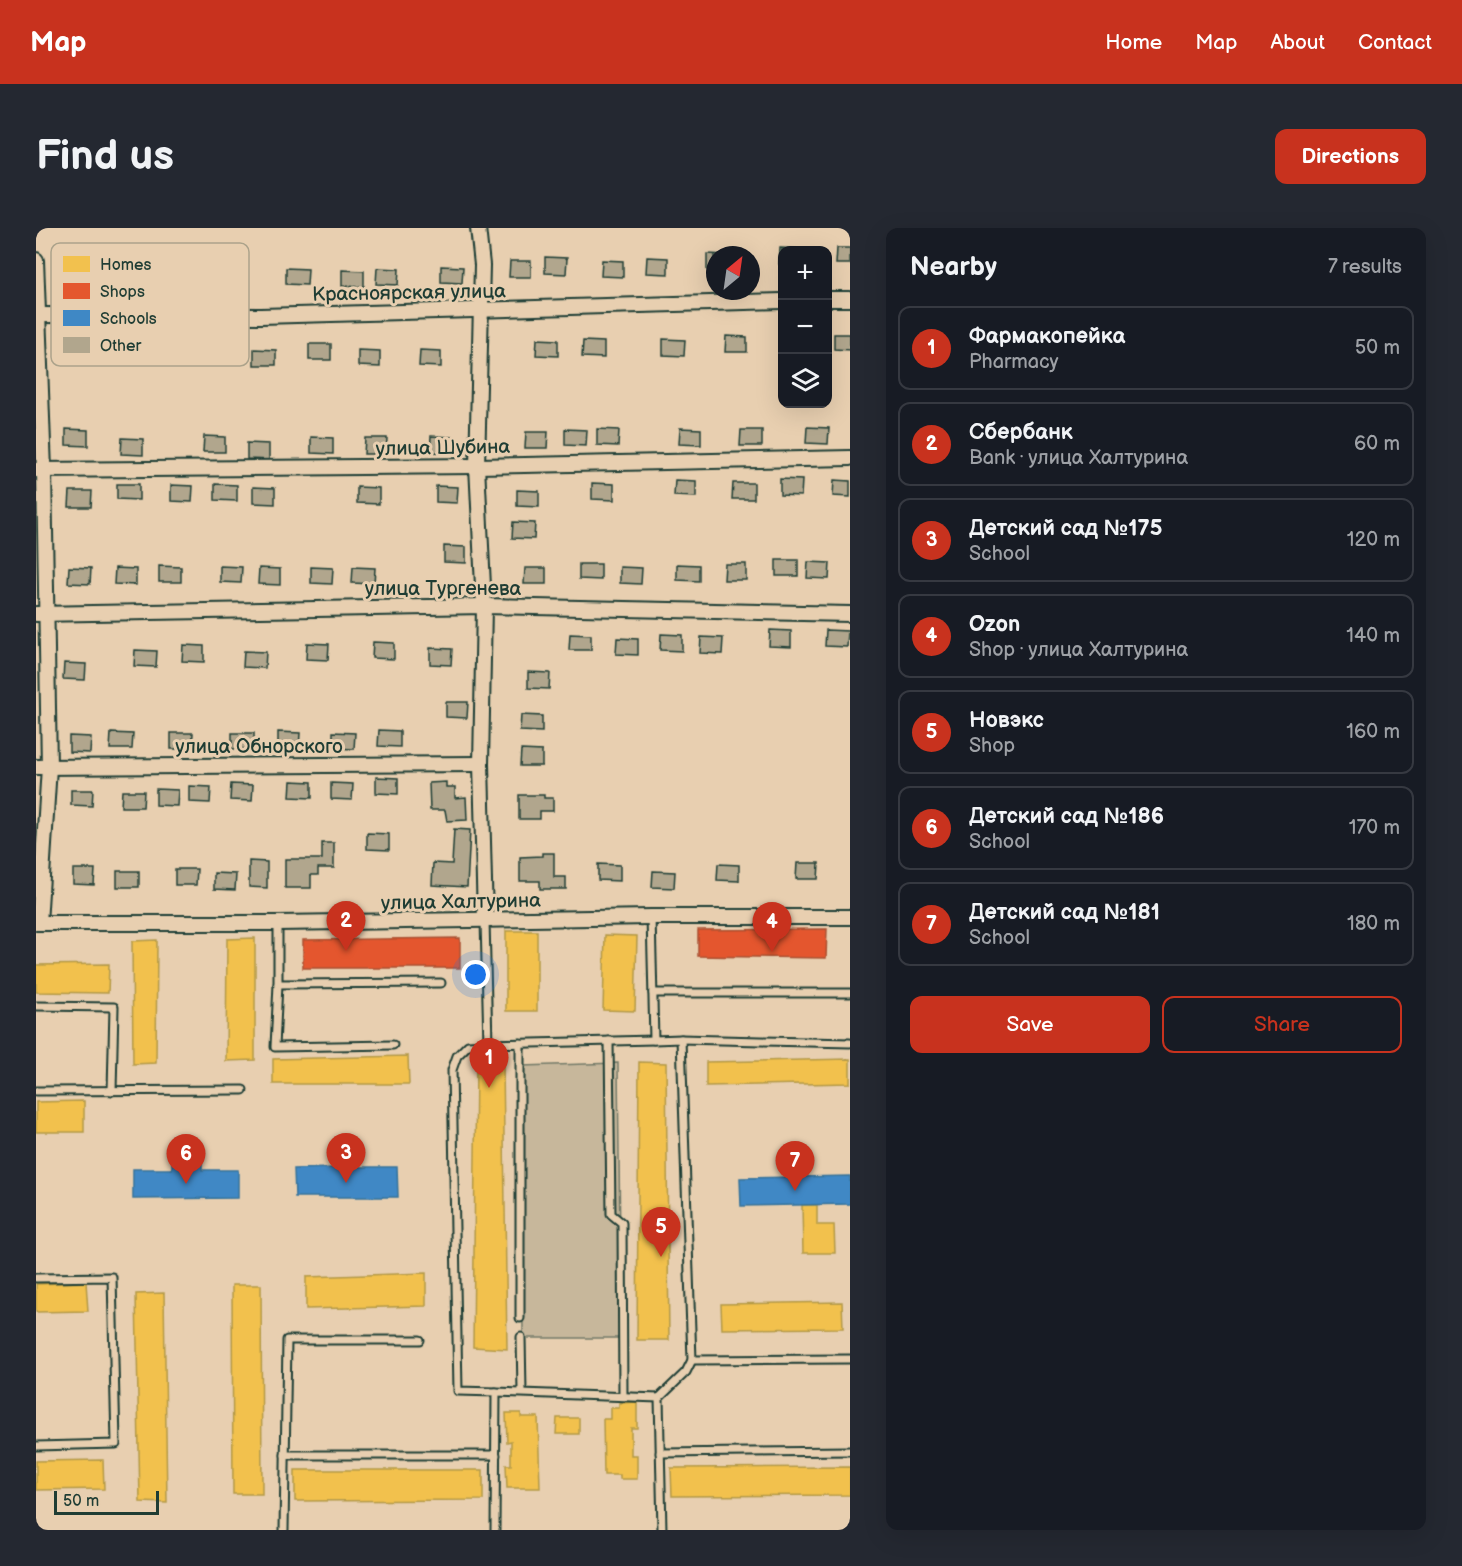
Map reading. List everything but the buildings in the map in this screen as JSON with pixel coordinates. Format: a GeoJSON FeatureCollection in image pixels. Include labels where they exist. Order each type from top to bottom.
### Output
{"type":"FeatureCollection","features":[{"type":"Feature","properties":{"kind":"street"},"geometry":{"type":"LineString","coordinates":[[478,228],[482,265],[477,466],[483,606],[481,764],[485,920]]}},
{"type":"Feature","properties":{"kind":"street"},"geometry":{"type":"LineString","coordinates":[[36,260],[42,767],[38,923]]}},
{"type":"Feature","properties":{"kind":"street"},"geometry":{"type":"LineString","coordinates":[[832,300],[850,299]]}},
{"type":"Feature","properties":{"kind":"street","name":"Красноярская улица"},"geometry":{"type":"LineString","coordinates":[[249,316],[778,301]]}},
{"type":"Feature","properties":{"kind":"street","name":"улица Шубина"},"geometry":{"type":"LineString","coordinates":[[40,470],[477,466],[850,458]]}},
{"type":"Feature","properties":{"kind":"street","name":"улица Тургенева"},"geometry":{"type":"LineString","coordinates":[[41,614],[483,606],[850,614]]}},
{"type":"Feature","properties":{"kind":"street","name":"улица Обнорского"},"geometry":{"type":"LineString","coordinates":[[42,767],[481,764]]}},
{"type":"Feature","properties":{"kind":"street","name":"улица Халтурина"},"geometry":{"type":"LineString","coordinates":[[38,923],[850,917]]}},
{"type":"Feature","properties":{"kind":"lane"},"geometry":{"type":"LineString","coordinates":[[651,917],[654,1040]]}},
{"type":"Feature","properties":{"kind":"lane"},"geometry":{"type":"LineString","coordinates":[[485,920],[488,1044]]}},
{"type":"Feature","properties":{"kind":"lane"},"geometry":{"type":"LineString","coordinates":[[278,923],[279,984],[275,1047],[393,1045]]}},
{"type":"Feature","properties":{"kind":"lane"},"geometry":{"type":"LineString","coordinates":[[279,984],[441,983]]}},
{"type":"Feature","properties":{"kind":"lane"},"geometry":{"type":"LineString","coordinates":[[653,993],[850,993]]}},
{"type":"Feature","properties":{"kind":"lane"},"geometry":{"type":"LineString","coordinates":[[36,1006],[114,1006],[112,1091]]}},
{"type":"Feature","properties":{"kind":"lane"},"geometry":{"type":"LineString","coordinates":[[681,1039],[692,1360],[686,1372],[659,1398],[458,1391],[452,1070],[457,1056],[468,1044],[681,1039],[850,1042]]}},
{"type":"Feature","properties":{"kind":"lane"},"geometry":{"type":"LineString","coordinates":[[609,1041],[611,1214],[622,1223],[622,1396]]}},
{"type":"Feature","properties":{"kind":"lane"},"geometry":{"type":"LineString","coordinates":[[520,1043],[520,1318]]}},
{"type":"Feature","properties":{"kind":"lane"},"geometry":{"type":"LineString","coordinates":[[36,1091],[243,1090]]}},
{"type":"Feature","properties":{"kind":"lane"},"geometry":{"type":"LineString","coordinates":[[36,1278],[112,1276],[116,1444],[36,1446]]}},
{"type":"Feature","properties":{"kind":"lane"},"geometry":{"type":"LineString","coordinates":[[521,1337],[522,1392]]}},
{"type":"Feature","properties":{"kind":"lane"},"geometry":{"type":"LineString","coordinates":[[284,1530],[287,1340],[420,1340]]}},
{"type":"Feature","properties":{"kind":"lane"},"geometry":{"type":"LineString","coordinates":[[692,1360],[850,1359]]}},
{"type":"Feature","properties":{"kind":"lane"},"geometry":{"type":"LineString","coordinates":[[495,1530],[496,1392]]}},
{"type":"Feature","properties":{"kind":"lane"},"geometry":{"type":"LineString","coordinates":[[659,1398],[662,1530]]}},
{"type":"Feature","properties":{"kind":"lane"},"geometry":{"type":"LineString","coordinates":[[660,1453],[850,1451]]}},
{"type":"Feature","properties":{"kind":"lane"},"geometry":{"type":"LineString","coordinates":[[285,1455],[496,1455]]}},
{"type":"Feature","properties":{"kind":"shaded area"},"geometry":{"type":"Polygon","coordinates":[[[618,1063],[621,1338],[523,1338],[522,1066],[618,1063]]]}},
{"type":"Feature","properties":{"kind":"place","name":"Сбербанк"},"geometry":{"type":"Point","coordinates":[346,951]}},
{"type":"Feature","properties":{"kind":"place","name":"Ozon"},"geometry":{"type":"Point","coordinates":[772,952]}},
{"type":"Feature","properties":{"kind":"place","name":"Фармакопейка"},"geometry":{"type":"Point","coordinates":[489,1088]}},
{"type":"Feature","properties":{"kind":"place","name":"Детский сад №175"},"geometry":{"type":"Point","coordinates":[346,1183]}},
{"type":"Feature","properties":{"kind":"place","name":"Детский сад №186"},"geometry":{"type":"Point","coordinates":[186,1184]}},
{"type":"Feature","properties":{"kind":"place","name":"Детский сад №181"},"geometry":{"type":"Point","coordinates":[795,1191]}},
{"type":"Feature","properties":{"kind":"place","name":"Новэкс"},"geometry":{"type":"Point","coordinates":[661,1257]}}]}
